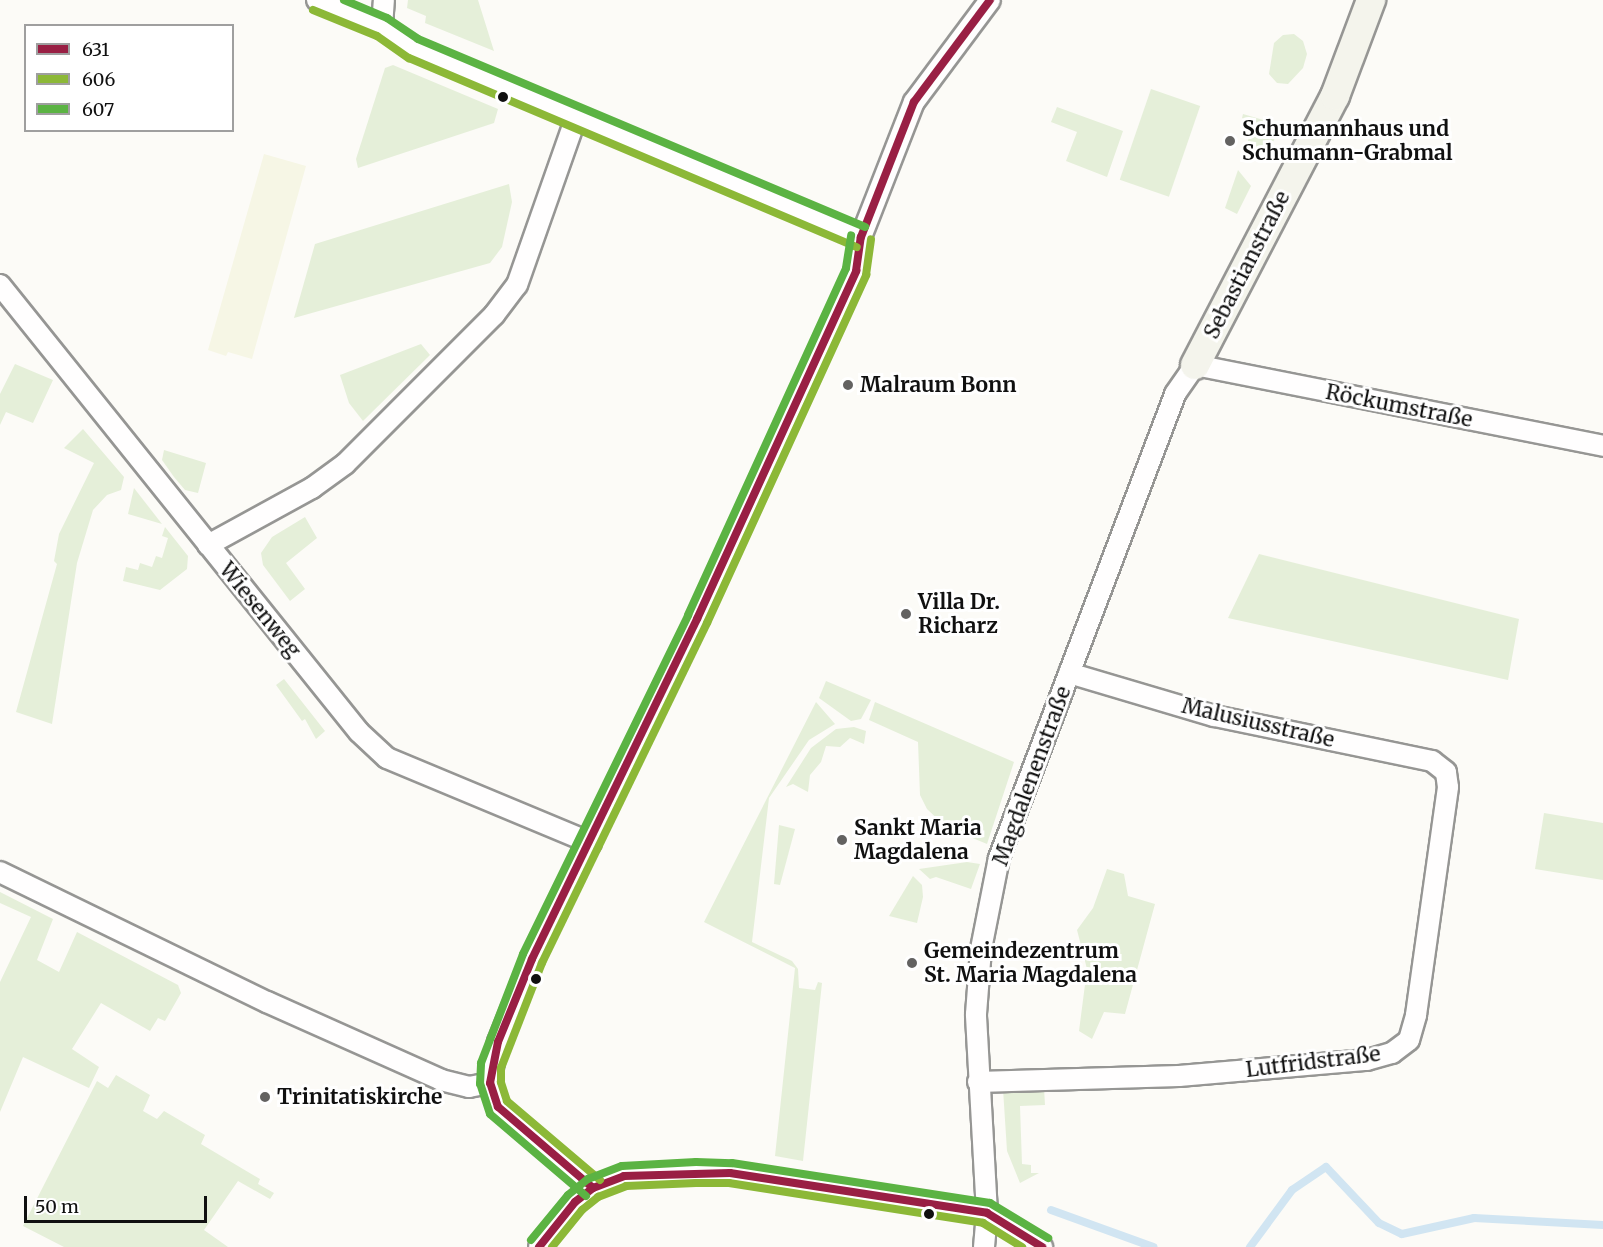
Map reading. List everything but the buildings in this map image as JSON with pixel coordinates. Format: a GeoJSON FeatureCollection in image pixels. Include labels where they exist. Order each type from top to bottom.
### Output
{"type":"FeatureCollection","features":[{"type":"Feature","properties":{"kind":"street"},"geometry":{"type":"LineString","coordinates":[[317,0],[382,27],[413,48],[861,237]]}},
{"type":"Feature","properties":{"kind":"street"},"geometry":{"type":"LineString","coordinates":[[382,27],[384,0]]}},
{"type":"Feature","properties":{"kind":"street"},"geometry":{"type":"LineString","coordinates":[[592,1188],[498,1107],[490,1083],[498,1042],[523,981],[591,843],[856,271],[861,237],[914,102],[990,0]]}},
{"type":"Feature","properties":{"kind":"street","name":"Sebastianstraße"},"geometry":{"type":"LineString","coordinates":[[1195,365],[1335,96],[1371,0]]}},
{"type":"Feature","properties":{"kind":"street"},"geometry":{"type":"LineString","coordinates":[[208,545],[312,488],[345,464],[494,315],[517,285],[576,117]]}},
{"type":"Feature","properties":{"kind":"street","name":"Wiesenweg"},"geometry":{"type":"LineString","coordinates":[[0,285],[359,732],[387,758],[591,843]]}},
{"type":"Feature","properties":{"kind":"street","name":"Röckumstraße"},"geometry":{"type":"LineString","coordinates":[[1195,365],[1603,446]]}},
{"type":"Feature","properties":{"kind":"street","name":"Magdalenenstraße"},"geometry":{"type":"LineString","coordinates":[[984,1247],[987,1213],[976,1014],[981,949],[999,858],[1175,394],[1195,365]]}},
{"type":"Feature","properties":{"kind":"street","name":"Malusiusstraße"},"geometry":{"type":"LineString","coordinates":[[1070,673],[1214,716],[1432,761],[1446,772]]}},
{"type":"Feature","properties":{"kind":"street","name":"Lutfridstraße"},"geometry":{"type":"LineString","coordinates":[[978,1082],[1179,1076],[1368,1060],[1392,1053],[1408,1040],[1416,1015],[1448,787],[1446,772]]}},
{"type":"Feature","properties":{"kind":"street"},"geometry":{"type":"LineString","coordinates":[[0,872],[267,1002],[398,1062],[460,1084],[490,1083]]}},
{"type":"Feature","properties":{"kind":"street"},"geometry":{"type":"LineString","coordinates":[[539,1247],[575,1202],[592,1188],[624,1176],[730,1173],[987,1213],[1042,1247]]}},
{"type":"Feature","properties":{"kind":"green space"},"geometry":{"type":"Polygon","coordinates":[[[408,0],[478,0],[494,51],[425,23],[426,16],[407,8],[408,0]]]}},
{"type":"Feature","properties":{"kind":"green space"},"geometry":{"type":"Polygon","coordinates":[[[1294,34],[1303,41],[1307,54],[1303,68],[1288,84],[1277,83],[1269,74],[1274,43],[1283,35],[1294,34]]]}},
{"type":"Feature","properties":{"kind":"green space"},"geometry":{"type":"Polygon","coordinates":[[[393,65],[498,109],[494,123],[358,168],[356,159],[385,68],[393,65]]]}},
{"type":"Feature","properties":{"kind":"green space"},"geometry":{"type":"Polygon","coordinates":[[[1151,89],[1200,106],[1169,197],[1120,180],[1151,89]]]}},
{"type":"Feature","properties":{"kind":"green space"},"geometry":{"type":"Polygon","coordinates":[[[1057,107],[1123,131],[1107,177],[1066,161],[1077,132],[1051,122],[1057,107]]]}},
{"type":"Feature","properties":{"kind":"green space"},"geometry":{"type":"Polygon","coordinates":[[[1243,114],[1281,125],[1267,155],[1242,158],[1254,123],[1242,118],[1243,114]]]}},
{"type":"Feature","properties":{"kind":"green space"},"geometry":{"type":"Polygon","coordinates":[[[264,154],[306,166],[252,359],[228,352],[226,356],[208,350],[264,154]]]}},
{"type":"Feature","properties":{"kind":"green space"},"geometry":{"type":"Polygon","coordinates":[[[1238,170],[1251,186],[1237,214],[1225,208],[1238,170]]]}},
{"type":"Feature","properties":{"kind":"green space"},"geometry":{"type":"Polygon","coordinates":[[[509,184],[512,202],[502,247],[490,263],[294,318],[315,244],[509,184]]]}},
{"type":"Feature","properties":{"kind":"green space"},"geometry":{"type":"Polygon","coordinates":[[[421,344],[430,355],[363,421],[349,403],[340,375],[421,344]]]}},
{"type":"Feature","properties":{"kind":"green space"},"geometry":{"type":"Polygon","coordinates":[[[15,364],[53,380],[33,423],[6,412],[0,425],[0,394],[15,364]]]}},
{"type":"Feature","properties":{"kind":"green space"},"geometry":{"type":"Polygon","coordinates":[[[83,429],[124,477],[121,490],[107,495],[93,510],[77,563],[52,724],[16,712],[57,564],[54,561],[59,534],[94,463],[64,448],[83,429]]]}},
{"type":"Feature","properties":{"kind":"green space"},"geometry":{"type":"Polygon","coordinates":[[[164,450],[206,463],[198,493],[185,490],[174,477],[162,460],[164,450]]]}},
{"type":"Feature","properties":{"kind":"green space"},"geometry":{"type":"Polygon","coordinates":[[[134,488],[162,524],[128,514],[134,488]]]}},
{"type":"Feature","properties":{"kind":"green space"},"geometry":{"type":"Polygon","coordinates":[[[305,517],[317,538],[286,563],[305,589],[290,601],[263,565],[261,553],[272,537],[305,517]]]}},
{"type":"Feature","properties":{"kind":"green space"},"geometry":{"type":"Polygon","coordinates":[[[165,527],[188,556],[187,569],[160,590],[123,581],[126,567],[138,570],[140,563],[152,567],[156,556],[162,558],[168,538],[162,536],[165,527]]]}},
{"type":"Feature","properties":{"kind":"green space"},"geometry":{"type":"Polygon","coordinates":[[[1259,554],[1519,619],[1508,680],[1228,618],[1259,554]]]}},
{"type":"Feature","properties":{"kind":"green space"},"geometry":{"type":"Polygon","coordinates":[[[284,679],[325,731],[316,739],[305,719],[302,721],[276,685],[284,679]]]}},
{"type":"Feature","properties":{"kind":"green space"},"geometry":{"type":"Polygon","coordinates":[[[826,681],[871,700],[861,719],[851,721],[819,698],[826,681]]]}},
{"type":"Feature","properties":{"kind":"green space"},"geometry":{"type":"Polygon","coordinates":[[[816,702],[835,724],[809,740],[769,798],[752,942],[792,961],[798,969],[799,988],[815,990],[818,982],[822,983],[803,1161],[775,1156],[795,968],[704,922],[816,702]]]}},
{"type":"Feature","properties":{"kind":"green space"},"geometry":{"type":"Polygon","coordinates":[[[875,702],[1014,762],[987,844],[946,827],[927,809],[920,795],[918,742],[869,720],[875,702]]]}},
{"type":"Feature","properties":{"kind":"green space"},"geometry":{"type":"Polygon","coordinates":[[[854,727],[866,731],[864,744],[850,738],[840,747],[826,746],[821,762],[810,775],[808,792],[793,784],[786,787],[811,748],[836,729],[854,727]]]}},
{"type":"Feature","properties":{"kind":"green space"},"geometry":{"type":"Polygon","coordinates":[[[1544,813],[1603,823],[1603,880],[1535,869],[1544,813]]]}},
{"type":"Feature","properties":{"kind":"green space"},"geometry":{"type":"Polygon","coordinates":[[[779,825],[795,829],[780,885],[774,884],[779,825]]]}},
{"type":"Feature","properties":{"kind":"green space"},"geometry":{"type":"Polygon","coordinates":[[[869,845],[884,852],[895,847],[892,860],[866,855],[869,845]]]}},
{"type":"Feature","properties":{"kind":"green space"},"geometry":{"type":"Polygon","coordinates":[[[967,862],[980,864],[971,889],[936,877],[930,879],[919,869],[967,862]]]}},
{"type":"Feature","properties":{"kind":"green space"},"geometry":{"type":"Polygon","coordinates":[[[1107,869],[1124,874],[1128,896],[1155,904],[1125,1014],[1104,1012],[1092,1039],[1079,1031],[1087,969],[1077,930],[1093,908],[1107,869]]]}},
{"type":"Feature","properties":{"kind":"green space"},"geometry":{"type":"Polygon","coordinates":[[[913,876],[922,885],[923,897],[917,923],[889,916],[913,876]]]}},
{"type":"Feature","properties":{"kind":"green space"},"geometry":{"type":"Polygon","coordinates":[[[0,892],[53,919],[37,960],[59,972],[77,932],[178,985],[181,993],[165,1021],[158,1018],[150,1031],[101,1003],[72,1049],[99,1067],[89,1088],[23,1057],[0,1112],[0,982],[31,917],[0,903],[0,892]]]}},
{"type":"Feature","properties":{"kind":"green space"},"geometry":{"type":"Polygon","coordinates":[[[116,1075],[150,1095],[143,1111],[157,1119],[164,1111],[205,1135],[201,1144],[260,1179],[258,1184],[274,1193],[270,1199],[238,1181],[204,1230],[228,1247],[64,1247],[23,1226],[97,1081],[108,1088],[116,1075]]]}},
{"type":"Feature","properties":{"kind":"green space"},"geometry":{"type":"Polygon","coordinates":[[[1044,1088],[1045,1105],[1020,1106],[1022,1164],[1031,1165],[1031,1173],[1039,1173],[1020,1183],[1007,1151],[1003,1089],[1044,1088]]]}},
{"type":"Feature","properties":{"kind":"waterway"},"geometry":{"type":"LineString","coordinates":[[1250,1247],[1292,1190],[1326,1167],[1379,1223],[1402,1234],[1474,1218],[1603,1225]]}},
{"type":"Feature","properties":{"kind":"waterway"},"geometry":{"type":"LineString","coordinates":[[1051,1210],[1153,1247]]}},
{"type":"Feature","properties":{"kind":"transit line","name":"607"},"geometry":{"type":"LineString","coordinates":[[344,0],[387,18],[418,39],[865,227]]}},
{"type":"Feature","properties":{"kind":"transit line","name":"631"},"geometry":{"type":"LineString","coordinates":[[593,1188],[498,1107],[490,1083],[498,1042],[532,959],[697,619],[856,271],[861,237],[914,102],[990,0]]}},
{"type":"Feature","properties":{"kind":"transit line","name":"606"},"geometry":{"type":"LineString","coordinates":[[313,10],[377,36],[409,58],[857,247]]}},
{"type":"Feature","properties":{"kind":"transit line","name":"607"},"geometry":{"type":"LineString","coordinates":[[586,1196],[490,1114],[480,1084],[481,1063],[523,954],[688,615],[846,268],[851,235]]}},
{"type":"Feature","properties":{"kind":"transit line","name":"606"},"geometry":{"type":"LineString","coordinates":[[600,1180],[507,1101],[501,1082],[501,1068],[542,963],[707,623],[866,275],[871,239]]}},
{"type":"Feature","properties":{"kind":"transit line","name":"607"},"geometry":{"type":"LineString","coordinates":[[531,1240],[568,1195],[588,1179],[622,1166],[696,1162],[732,1163],[990,1203],[1048,1238]]}},
{"type":"Feature","properties":{"kind":"transit line","name":"631"},"geometry":{"type":"LineString","coordinates":[[539,1247],[575,1202],[593,1188],[624,1176],[730,1173],[987,1213]]}},
{"type":"Feature","properties":{"kind":"transit line","name":"606"},"geometry":{"type":"LineString","coordinates":[[552,1247],[582,1210],[598,1197],[626,1186],[696,1183],[729,1183],[983,1223],[1022,1247]]}},
{"type":"Feature","properties":{"kind":"transit line","name":"631"},"geometry":{"type":"LineString","coordinates":[[987,1213],[1042,1247]]}},
{"type":"Feature","properties":{"kind":"place","name":"Schumannhaus und Schumann-Grabmal"},"geometry":{"type":"Point","coordinates":[1230,141]}},
{"type":"Feature","properties":{"kind":"place","name":"Malraum Bonn"},"geometry":{"type":"Point","coordinates":[848,385]}},
{"type":"Feature","properties":{"kind":"place","name":"Villa Dr. Richarz"},"geometry":{"type":"Point","coordinates":[906,614]}},
{"type":"Feature","properties":{"kind":"place","name":"Sankt Maria Magdalena"},"geometry":{"type":"Point","coordinates":[842,840]}},
{"type":"Feature","properties":{"kind":"place","name":"Gemeindezentrum St. Maria Magdalena"},"geometry":{"type":"Point","coordinates":[912,963]}},
{"type":"Feature","properties":{"kind":"place","name":"Trinitatiskirche"},"geometry":{"type":"Point","coordinates":[265,1097]}}]}
